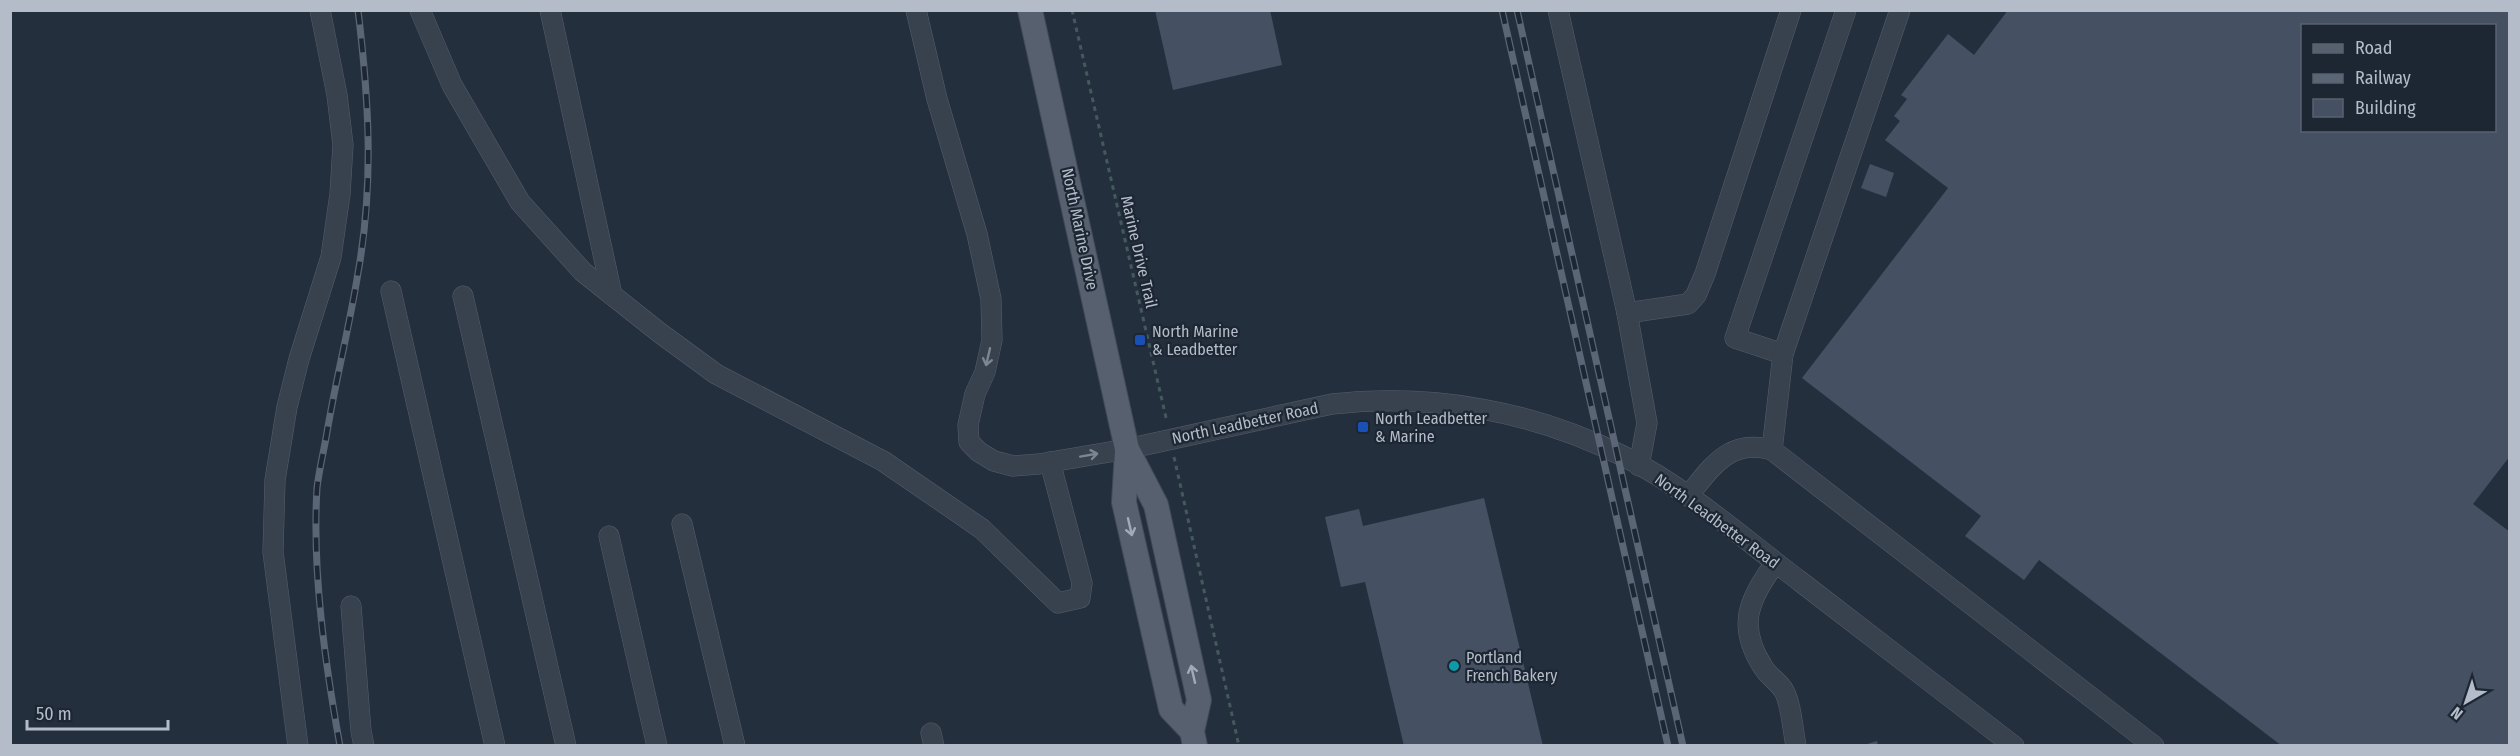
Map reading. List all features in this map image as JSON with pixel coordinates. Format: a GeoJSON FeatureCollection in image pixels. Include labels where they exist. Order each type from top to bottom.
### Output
{"type":"FeatureCollection","features":[{"type":"Feature","properties":{"kind":"main road","name":"North Marine Drive"},"geometry":{"type":"LineString","coordinates":[[1030,10],[1127,449],[1124,502],[1171,709],[1193,738]]}},
{"type":"Feature","properties":{"kind":"street"},"geometry":{"type":"LineString","coordinates":[[298,746],[273,552],[275,480],[287,407],[299,358],[331,257],[340,194],[343,145],[337,95],[320,10]]}},
{"type":"Feature","properties":{"kind":"street"},"geometry":{"type":"LineString","coordinates":[[420,10],[452,86],[520,202],[583,272],[716,374],[883,461],[982,529],[1058,603],[1080,598],[1082,583],[1050,462]]}},
{"type":"Feature","properties":{"kind":"street"},"geometry":{"type":"LineString","coordinates":[[550,10],[612,295]]}},
{"type":"Feature","properties":{"kind":"street","name":"North Leadbetter Road"},"geometry":{"type":"LineString","coordinates":[[916,10],[937,99],[977,234],[991,299],[992,340],[985,372],[975,394],[968,425],[969,442],[979,453],[994,461],[1013,466],[1050,462],[1127,449],[1332,404],[1367,400],[1413,400],[1510,414],[1540,422],[1570,432],[1624,457],[1688,496],[2003,742]]}},
{"type":"Feature","properties":{"kind":"street"},"geometry":{"type":"LineString","coordinates":[[1558,10],[1627,314],[1628,332],[1647,423],[1639,466]]}},
{"type":"Feature","properties":{"kind":"street"},"geometry":{"type":"LineString","coordinates":[[1627,314],[1688,304],[1696,295],[1707,268],[1791,10]]}},
{"type":"Feature","properties":{"kind":"street"},"geometry":{"type":"LineString","coordinates":[[1783,354],[1735,338],[1846,10]]}},
{"type":"Feature","properties":{"kind":"street"},"geometry":{"type":"LineString","coordinates":[[1772,450],[1783,354],[1900,10]]}},
{"type":"Feature","properties":{"kind":"street"},"geometry":{"type":"LineString","coordinates":[[391,291],[495,746]]}},
{"type":"Feature","properties":{"kind":"street"},"geometry":{"type":"LineString","coordinates":[[463,296],[567,746]]}},
{"type":"Feature","properties":{"kind":"street"},"geometry":{"type":"LineString","coordinates":[[1688,496],[1718,461],[1731,452],[1748,446],[1772,450],[2154,746]]}},
{"type":"Feature","properties":{"kind":"street"},"geometry":{"type":"LineString","coordinates":[[682,524],[735,746]]}},
{"type":"Feature","properties":{"kind":"street"},"geometry":{"type":"LineString","coordinates":[[609,536],[657,746]]}},
{"type":"Feature","properties":{"kind":"street"},"geometry":{"type":"LineString","coordinates":[[1775,563],[1755,591],[1747,624],[1751,642],[1763,668],[1785,692],[1796,746]]}},
{"type":"Feature","properties":{"kind":"street"},"geometry":{"type":"LineString","coordinates":[[351,606],[364,746]]}},
{"type":"Feature","properties":{"kind":"path","name":"Marine Drive Trail"},"geometry":{"type":"LineString","coordinates":[[1072,10],[1239,746]]}},
{"type":"Feature","properties":{"kind":"building"},"geometry":{"type":"Polygon","coordinates":[[[1155,10],[1270,10],[1282,65],[1173,90],[1155,10]]]}},
{"type":"Feature","properties":{"kind":"building"},"geometry":{"type":"Polygon","coordinates":[[[2008,10],[2510,10],[2510,456],[2473,504],[2510,532],[2510,746],[2282,746],[2039,560],[2024,580],[1965,536],[1981,516],[1802,378],[1948,188],[1885,140],[1900,121],[1894,116],[1907,99],[1901,95],[1948,34],[1974,55],[2008,10]]]}},
{"type":"Feature","properties":{"kind":"building"},"geometry":{"type":"Polygon","coordinates":[[[1870,164],[1894,173],[1886,197],[1861,188],[1870,164]]]}},
{"type":"Feature","properties":{"kind":"building","name":"Portland French Bakery"},"geometry":{"type":"Polygon","coordinates":[[[1484,498],[1543,746],[1404,746],[1365,582],[1341,587],[1325,517],[1359,509],[1363,526],[1484,498]]]}},
{"type":"Feature","properties":{"kind":"building"},"geometry":{"type":"Polygon","coordinates":[[[1877,741],[1878,746],[1864,746],[1864,745],[1877,741]]]}},
{"type":"Feature","properties":{"kind":"railway"},"geometry":{"type":"LineString","coordinates":[[340,746],[321,617],[316,520],[319,475],[354,294],[366,207],[367,109],[358,10]]}},
{"type":"Feature","properties":{"kind":"railway"},"geometry":{"type":"LineString","coordinates":[[1502,10],[1668,746]]}},
{"type":"Feature","properties":{"kind":"railway"},"geometry":{"type":"LineString","coordinates":[[1517,10],[1683,746]]}},
{"type":"Feature","properties":{"kind":"place","name":"North Marine & Leadbetter"},"geometry":{"type":"Point","coordinates":[1140,340]}},
{"type":"Feature","properties":{"kind":"place","name":"North Leadbetter & Marine"},"geometry":{"type":"Point","coordinates":[1363,427]}},
{"type":"Feature","properties":{"kind":"place","name":"Portland French Bakery"},"geometry":{"type":"Point","coordinates":[1454,666]}}]}
